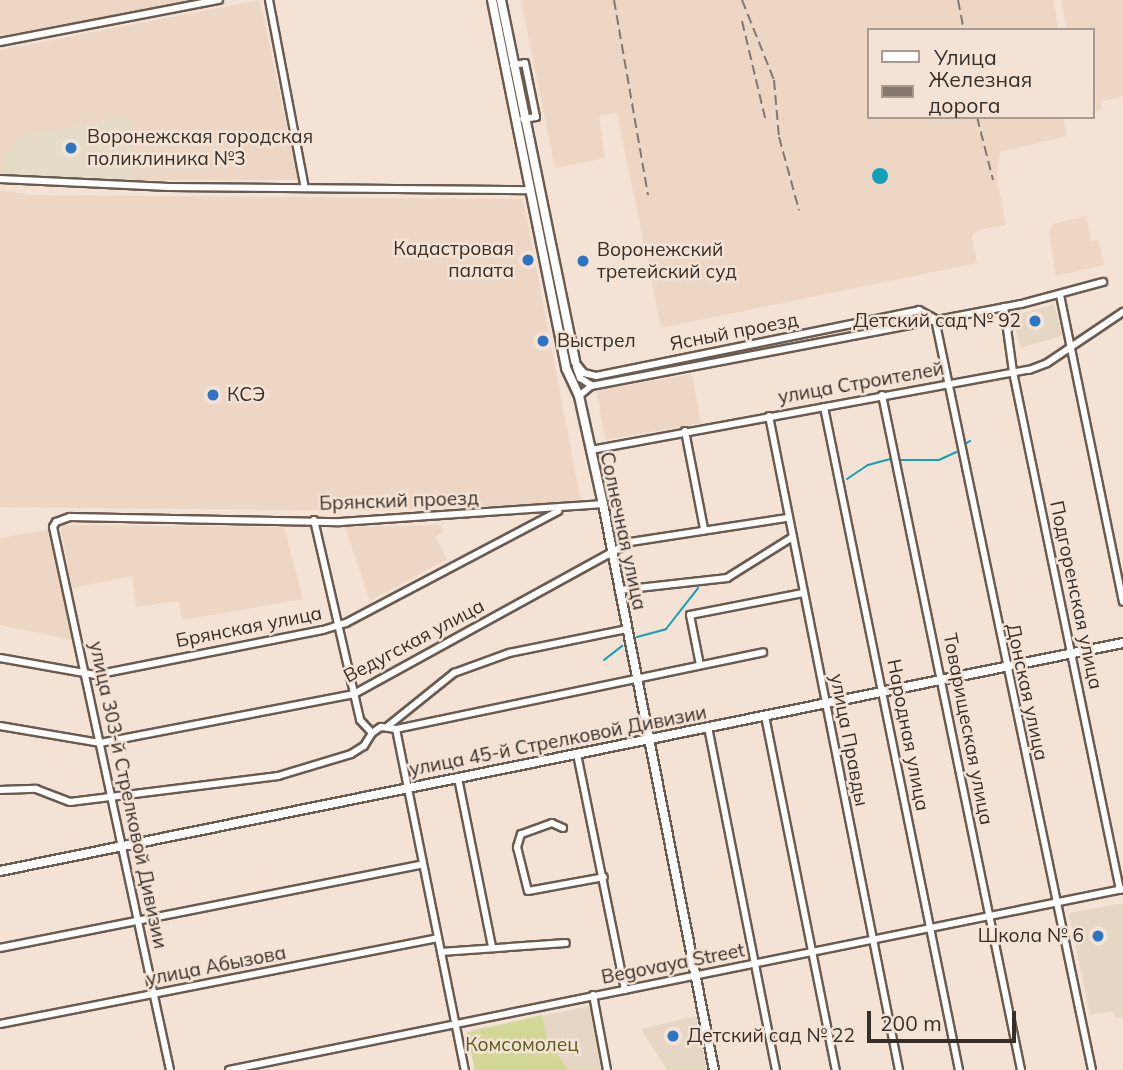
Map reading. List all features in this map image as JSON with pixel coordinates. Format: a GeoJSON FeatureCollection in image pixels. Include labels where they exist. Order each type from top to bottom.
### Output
{"type":"FeatureCollection","features":[{"type":"Feature","properties":{"kind":"main road","name":"Солнечная улица"},"geometry":{"type":"LineString","coordinates":[[492,0],[575,362]]}},
{"type":"Feature","properties":{"kind":"main road","name":"Солнечная улица"},"geometry":{"type":"LineString","coordinates":[[500,0],[566,368],[579,396],[603,505],[715,1070]]}},
{"type":"Feature","properties":{"kind":"main road","name":"улица 45-й Стрелковой Дивизии"},"geometry":{"type":"LineString","coordinates":[[0,870],[1123,643]]}},
{"type":"Feature","properties":{"kind":"street"},"geometry":{"type":"LineString","coordinates":[[0,42],[219,0]]}},
{"type":"Feature","properties":{"kind":"street"},"geometry":{"type":"LineString","coordinates":[[269,0],[305,188]]}},
{"type":"Feature","properties":{"kind":"street"},"geometry":{"type":"LineString","coordinates":[[513,65],[525,63],[536,117],[523,119]]}},
{"type":"Feature","properties":{"kind":"street"},"geometry":{"type":"LineString","coordinates":[[0,179],[35,183],[534,189]]}},
{"type":"Feature","properties":{"kind":"street","name":"Ясный проезд"},"geometry":{"type":"LineString","coordinates":[[579,396],[585,388],[595,385],[1004,307],[1103,282]]}},
{"type":"Feature","properties":{"kind":"street"},"geometry":{"type":"LineString","coordinates":[[1060,295],[1123,602]]}},
{"type":"Feature","properties":{"kind":"street","name":"Подгоренская улица"},"geometry":{"type":"LineString","coordinates":[[1004,307],[1013,372],[1121,889]]}},
{"type":"Feature","properties":{"kind":"street","name":"Ясный проезд"},"geometry":{"type":"LineString","coordinates":[[575,362],[584,373],[596,376],[919,310],[935,319]]}},
{"type":"Feature","properties":{"kind":"street","name":"улица Строителей"},"geometry":{"type":"LineString","coordinates":[[591,450],[1013,372],[1047,363],[1123,312]]}},
{"type":"Feature","properties":{"kind":"street"},"geometry":{"type":"LineString","coordinates":[[880,330],[893,316]]}},
{"type":"Feature","properties":{"kind":"street","name":"Донская улица"},"geometry":{"type":"LineString","coordinates":[[935,319],[1047,867],[1059,902],[1092,1070]]}},
{"type":"Feature","properties":{"kind":"street"},"geometry":{"type":"LineString","coordinates":[[575,362],[580,378],[595,385]]}},
{"type":"Feature","properties":{"kind":"street","name":"Товарищеская улица"},"geometry":{"type":"LineString","coordinates":[[882,396],[1021,1070]]}},
{"type":"Feature","properties":{"kind":"street","name":"Народная улица"},"geometry":{"type":"LineString","coordinates":[[824,407],[960,1070]]}},
{"type":"Feature","properties":{"kind":"street","name":"улица Правды"},"geometry":{"type":"LineString","coordinates":[[769,416],[786,518],[899,1070]]}},
{"type":"Feature","properties":{"kind":"street"},"geometry":{"type":"LineString","coordinates":[[685,432],[704,529]]}},
{"type":"Feature","properties":{"kind":"street","name":"Брянский проезд"},"geometry":{"type":"LineString","coordinates":[[53,527],[69,517],[314,520],[603,505]]}},
{"type":"Feature","properties":{"kind":"street","name":"Брянская улица"},"geometry":{"type":"LineString","coordinates":[[0,658],[85,675],[338,626],[563,509]]}},
{"type":"Feature","properties":{"kind":"street","name":"Ведугская улица"},"geometry":{"type":"LineString","coordinates":[[0,726],[100,743],[354,694],[638,540],[786,518]]}},
{"type":"Feature","properties":{"kind":"street"},"geometry":{"type":"LineString","coordinates":[[314,520],[359,720],[372,733]]}},
{"type":"Feature","properties":{"kind":"street","name":"улица 303-й Стрелковой Дивизии"},"geometry":{"type":"LineString","coordinates":[[53,527],[170,1070]]}},
{"type":"Feature","properties":{"kind":"street"},"geometry":{"type":"LineString","coordinates":[[620,590],[727,578],[791,538]]}},
{"type":"Feature","properties":{"kind":"street"},"geometry":{"type":"LineString","coordinates":[[700,665],[690,615],[803,593]]}},
{"type":"Feature","properties":{"kind":"street"},"geometry":{"type":"LineString","coordinates":[[0,790],[36,789],[70,802],[300,770],[351,754],[364,746],[372,733],[388,726],[454,673],[509,653],[627,629]]}},
{"type":"Feature","properties":{"kind":"street"},"geometry":{"type":"LineString","coordinates":[[388,726],[396,729],[763,652]]}},
{"type":"Feature","properties":{"kind":"street"},"geometry":{"type":"LineString","coordinates":[[765,716],[836,1070]]}},
{"type":"Feature","properties":{"kind":"street"},"geometry":{"type":"LineString","coordinates":[[708,727],[776,1070]]}},
{"type":"Feature","properties":{"kind":"street"},"geometry":{"type":"LineString","coordinates":[[396,729],[465,1070]]}},
{"type":"Feature","properties":{"kind":"street"},"geometry":{"type":"LineString","coordinates":[[577,754],[625,990]]}},
{"type":"Feature","properties":{"kind":"street"},"geometry":{"type":"LineString","coordinates":[[458,778],[492,947]]}},
{"type":"Feature","properties":{"kind":"street"},"geometry":{"type":"LineString","coordinates":[[563,828],[552,823],[521,834],[517,847],[528,891],[604,877]]}},
{"type":"Feature","properties":{"kind":"street"},"geometry":{"type":"LineString","coordinates":[[0,948],[423,864]]}},
{"type":"Feature","properties":{"kind":"street","name":"Begovaya Street"},"geometry":{"type":"LineString","coordinates":[[229,1070],[1121,889]]}},
{"type":"Feature","properties":{"kind":"street","name":"улица Абызова"},"geometry":{"type":"LineString","coordinates":[[0,1024],[438,938]]}},
{"type":"Feature","properties":{"kind":"street"},"geometry":{"type":"LineString","coordinates":[[441,952],[566,943]]}},
{"type":"Feature","properties":{"kind":"street"},"geometry":{"type":"LineString","coordinates":[[593,995],[607,1070]]}},
{"type":"Feature","properties":{"kind":"shaded area"},"geometry":{"type":"Polygon","coordinates":[[[0,0],[191,0],[0,36],[0,0]]]}},
{"type":"Feature","properties":{"kind":"shaded area"},"geometry":{"type":"Polygon","coordinates":[[[260,0],[298,180],[48,180],[0,173],[0,50],[260,0]]]}},
{"type":"Feature","properties":{"kind":"shaded area"},"geometry":{"type":"Polygon","coordinates":[[[521,0],[1053,0],[1059,28],[867,28],[867,119],[1063,119],[1067,136],[1000,152],[997,180],[1006,225],[978,230],[972,237],[977,263],[661,328],[617,113],[599,116],[605,158],[555,168],[521,0]]]}},
{"type":"Feature","properties":{"kind":"shaded area"},"geometry":{"type":"Polygon","coordinates":[[[1061,0],[1123,0],[1123,97],[1101,101],[1102,109],[1096,112],[1095,28],[1067,28],[1061,0]]]}},
{"type":"Feature","properties":{"kind":"shaded area","name":"Воронежская городская поликлиника №3"},"geometry":{"type":"Polygon","coordinates":[[[119,118],[131,119],[134,181],[48,180],[4,174],[6,155],[20,136],[119,118]]]}},
{"type":"Feature","properties":{"kind":"shaded area"},"geometry":{"type":"Polygon","coordinates":[[[0,190],[32,195],[523,199],[581,502],[368,511],[0,507],[0,190]]]}},
{"type":"Feature","properties":{"kind":"shaded area"},"geometry":{"type":"Polygon","coordinates":[[[1086,216],[1091,241],[1099,240],[1104,265],[1056,276],[1049,232],[1053,224],[1086,216]]]}},
{"type":"Feature","properties":{"kind":"shaded area","name":"Детский сад № 92"},"geometry":{"type":"Polygon","coordinates":[[[1054,304],[1063,336],[1021,348],[1012,316],[1054,304]]]}},
{"type":"Feature","properties":{"kind":"shaded area"},"geometry":{"type":"Polygon","coordinates":[[[692,374],[701,423],[605,440],[596,391],[692,374]]]}},
{"type":"Feature","properties":{"kind":"shaded area"},"geometry":{"type":"Polygon","coordinates":[[[60,525],[284,527],[303,599],[182,620],[179,601],[136,607],[132,576],[72,588],[60,525]]]}},
{"type":"Feature","properties":{"kind":"shaded area"},"geometry":{"type":"Polygon","coordinates":[[[441,525],[443,532],[435,536],[447,559],[370,601],[345,527],[441,525]]]}},
{"type":"Feature","properties":{"kind":"shaded area"},"geometry":{"type":"Polygon","coordinates":[[[47,530],[51,532],[73,640],[0,625],[0,538],[47,530]]]}},
{"type":"Feature","properties":{"kind":"shaded area"},"geometry":{"type":"Polygon","coordinates":[[[1123,903],[1123,1017],[1115,1018],[1113,1011],[1090,1015],[1069,913],[1123,903]]]}},
{"type":"Feature","properties":{"kind":"shaded area"},"geometry":{"type":"Polygon","coordinates":[[[591,1006],[604,1070],[475,1070],[467,1033],[471,1030],[591,1006]]]}},
{"type":"Feature","properties":{"kind":"shaded area"},"geometry":{"type":"Polygon","coordinates":[[[696,1016],[707,1070],[667,1070],[641,1029],[696,1016]]]}},
{"type":"Feature","properties":{"kind":"green space","name":"Комсомолец"},"geometry":{"type":"Polygon","coordinates":[[[542,1015],[547,1039],[568,1070],[475,1070],[467,1033],[542,1015]]]}},
{"type":"Feature","properties":{"kind":"water"},"geometry":{"type":"Polygon","coordinates":[[[880,168],[888,176],[880,184],[872,176],[880,168]]]}},
{"type":"Feature","properties":{"kind":"waterway"},"geometry":{"type":"LineString","coordinates":[[965,444],[970,441]]}},
{"type":"Feature","properties":{"kind":"waterway"},"geometry":{"type":"LineString","coordinates":[[897,460],[939,460],[956,452]]}},
{"type":"Feature","properties":{"kind":"waterway"},"geometry":{"type":"LineString","coordinates":[[847,479],[868,465],[891,459]]}},
{"type":"Feature","properties":{"kind":"waterway"},"geometry":{"type":"LineString","coordinates":[[637,637],[666,629],[698,588]]}},
{"type":"Feature","properties":{"kind":"waterway"},"geometry":{"type":"LineString","coordinates":[[604,660],[622,646]]}},
{"type":"Feature","properties":{"kind":"railway"},"geometry":{"type":"LineString","coordinates":[[614,0],[648,195]]}},
{"type":"Feature","properties":{"kind":"railway"},"geometry":{"type":"LineString","coordinates":[[742,0],[774,80],[779,137],[799,210]]}},
{"type":"Feature","properties":{"kind":"railway"},"geometry":{"type":"LineString","coordinates":[[958,0],[964,28]]}},
{"type":"Feature","properties":{"kind":"railway"},"geometry":{"type":"LineString","coordinates":[[742,21],[766,122]]}},
{"type":"Feature","properties":{"kind":"railway"},"geometry":{"type":"LineString","coordinates":[[978,119],[993,180]]}},
{"type":"Feature","properties":{"kind":"place","name":"Воронежская городская поликлиника №3"},"geometry":{"type":"Point","coordinates":[71,148]}},
{"type":"Feature","properties":{"kind":"place","name":"Кадастровая палата"},"geometry":{"type":"Point","coordinates":[528,260]}},
{"type":"Feature","properties":{"kind":"place","name":"Воронежский третейский суд"},"geometry":{"type":"Point","coordinates":[583,261]}},
{"type":"Feature","properties":{"kind":"place","name":"Детский сад № 92"},"geometry":{"type":"Point","coordinates":[1035,321]}},
{"type":"Feature","properties":{"kind":"place","name":"Выстрел"},"geometry":{"type":"Point","coordinates":[543,341]}},
{"type":"Feature","properties":{"kind":"place","name":"КСЭ"},"geometry":{"type":"Point","coordinates":[213,395]}},
{"type":"Feature","properties":{"kind":"place","name":"Школа № 6"},"geometry":{"type":"Point","coordinates":[1098,936]}},
{"type":"Feature","properties":{"kind":"place","name":"Детский сад № 22"},"geometry":{"type":"Point","coordinates":[673,1036]}}]}
